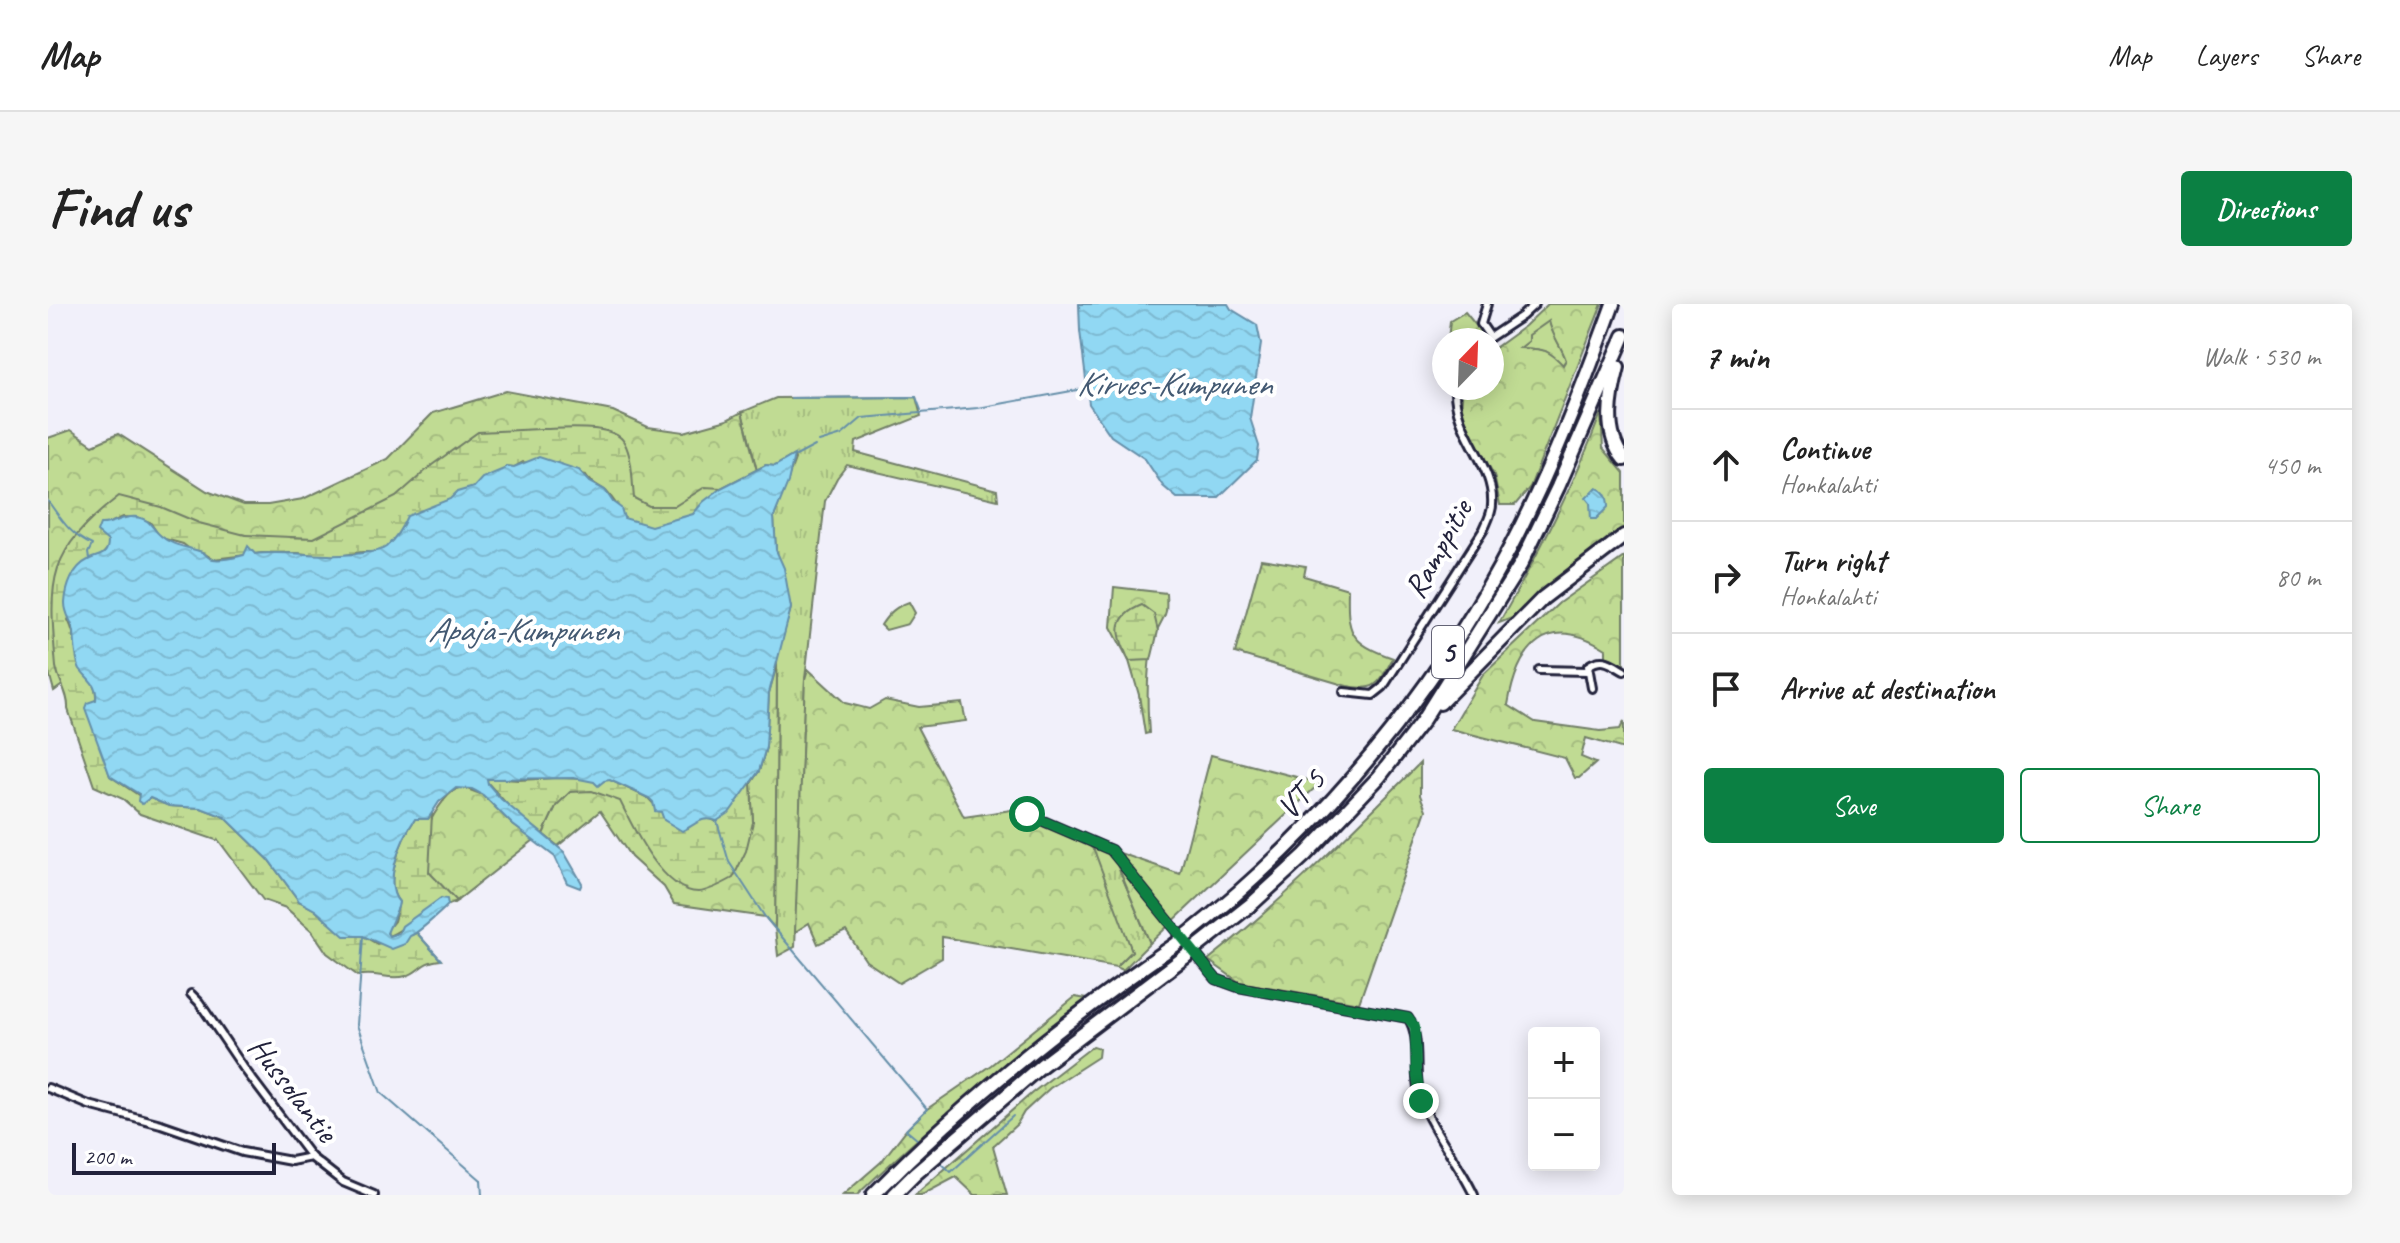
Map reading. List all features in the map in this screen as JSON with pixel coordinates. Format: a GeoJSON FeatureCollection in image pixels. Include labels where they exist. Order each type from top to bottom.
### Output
{"type":"FeatureCollection","features":[{"type":"Feature","properties":{"kind":"highway","name":"VT 5"},"geometry":{"type":"LineString","coordinates":[[873,1195],[916,1151],[1031,1051],[1242,892],[1289,845],[1399,720],[1446,656],[1527,515],[1562,440],[1613,304]]}},
{"type":"Feature","properties":{"kind":"highway","name":"VT 5"},"geometry":{"type":"LineString","coordinates":[[894,1195],[1042,1065],[1254,902],[1305,855],[1379,777],[1421,723],[1521,564],[1624,336]]}},
{"type":"Feature","properties":{"kind":"highway"},"geometry":{"type":"LineString","coordinates":[[1624,344],[1614,381],[1610,428],[1618,452],[1624,459]]}},
{"type":"Feature","properties":{"kind":"highway"},"geometry":{"type":"LineString","coordinates":[[1421,723],[1543,598],[1624,536]]}},
{"type":"Feature","properties":{"kind":"street"},"geometry":{"type":"LineString","coordinates":[[1483,328],[1481,324],[1487,304]]}},
{"type":"Feature","properties":{"kind":"street"},"geometry":{"type":"LineString","coordinates":[[1503,328],[1535,304]]}},
{"type":"Feature","properties":{"kind":"street","name":"Ramppitie"},"geometry":{"type":"LineString","coordinates":[[1344,692],[1373,695],[1383,687],[1484,529],[1492,506],[1489,477],[1467,437],[1455,400]]}},
{"type":"Feature","properties":{"kind":"street"},"geometry":{"type":"LineString","coordinates":[[1592,688],[1588,666],[1597,660],[1606,660],[1624,671]]}},
{"type":"Feature","properties":{"kind":"street"},"geometry":{"type":"LineString","coordinates":[[1539,670],[1588,671]]}},
{"type":"Feature","properties":{"kind":"street"},"geometry":{"type":"LineString","coordinates":[[1027,814],[1111,850],[1216,979],[1238,987],[1408,1018],[1415,1027],[1416,1071],[1421,1101],[1474,1195]]}},
{"type":"Feature","properties":{"kind":"street","name":"Hussolantie"},"geometry":{"type":"LineString","coordinates":[[191,994],[311,1157],[343,1182],[374,1195]]}},
{"type":"Feature","properties":{"kind":"street"},"geometry":{"type":"LineString","coordinates":[[48,1088],[89,1105],[161,1124],[242,1152],[291,1161],[311,1157]]}},
{"type":"Feature","properties":{"kind":"green space"},"geometry":{"type":"Polygon","coordinates":[[[1548,304],[1602,304],[1530,487],[1515,505],[1500,505],[1494,475],[1468,428],[1461,408],[1462,400],[1504,400],[1504,341],[1548,304]],[[1549,321],[1529,335],[1529,341],[1520,348],[1544,350],[1563,365],[1566,360],[1549,321]]]}},
{"type":"Feature","properties":{"kind":"green space"},"geometry":{"type":"Polygon","coordinates":[[[1465,312],[1478,328],[1449,328],[1450,321],[1465,312]]]}},
{"type":"Feature","properties":{"kind":"green space"},"geometry":{"type":"Polygon","coordinates":[[[1549,320],[1566,360],[1562,365],[1543,351],[1519,348],[1529,341],[1528,335],[1549,320]]]}},
{"type":"Feature","properties":{"kind":"green space"},"geometry":{"type":"Polygon","coordinates":[[[506,391],[613,411],[648,427],[684,432],[727,420],[742,412],[757,471],[703,502],[363,552],[123,517],[105,525],[82,671],[54,691],[48,669],[48,438],[71,430],[93,445],[118,434],[207,491],[244,505],[268,505],[303,499],[388,459],[433,413],[506,391]]]}},
{"type":"Feature","properties":{"kind":"green space"},"geometry":{"type":"Polygon","coordinates":[[[916,397],[921,416],[856,442],[855,452],[997,490],[998,500],[847,465],[825,501],[805,679],[795,947],[778,956],[775,928],[777,658],[791,608],[776,550],[774,517],[795,459],[794,455],[775,466],[766,465],[757,471],[742,412],[776,398],[916,397]]]}},
{"type":"Feature","properties":{"kind":"green space"},"geometry":{"type":"Polygon","coordinates":[[[1601,413],[1603,448],[1624,473],[1624,531],[1512,618],[1499,623],[1554,520],[1601,413]]]}},
{"type":"Feature","properties":{"kind":"green space"},"geometry":{"type":"Polygon","coordinates":[[[586,428],[618,436],[629,455],[634,498],[649,506],[675,506],[705,487],[721,488],[766,465],[718,509],[651,532],[624,518],[606,491],[586,475],[523,462],[514,467],[506,466],[453,553],[363,552],[332,557],[262,553],[213,559],[165,539],[150,522],[123,517],[105,525],[109,547],[100,557],[68,620],[80,668],[94,686],[96,700],[87,704],[110,776],[146,800],[150,798],[169,806],[201,808],[225,817],[268,859],[299,901],[315,910],[344,935],[363,936],[377,944],[417,933],[441,960],[400,977],[358,976],[327,953],[312,931],[286,908],[263,900],[219,841],[140,814],[123,799],[94,786],[56,667],[52,610],[58,568],[78,534],[119,496],[245,535],[314,538],[396,497],[432,465],[478,432],[586,428]]]}},
{"type":"Feature","properties":{"kind":"green space"},"geometry":{"type":"Polygon","coordinates":[[[1624,557],[1624,671],[1606,660],[1606,649],[1585,638],[1552,635],[1539,641],[1519,666],[1508,705],[1535,722],[1600,731],[1620,729],[1624,721],[1624,749],[1586,738],[1581,757],[1596,763],[1575,778],[1565,758],[1451,729],[1483,675],[1559,603],[1624,557]]]}},
{"type":"Feature","properties":{"kind":"green space"},"geometry":{"type":"Polygon","coordinates":[[[1261,559],[1306,566],[1304,576],[1348,589],[1348,616],[1354,634],[1367,647],[1393,658],[1376,684],[1365,688],[1347,686],[1235,653],[1261,559]]]}},
{"type":"Feature","properties":{"kind":"green space"},"geometry":{"type":"Polygon","coordinates":[[[1114,587],[1166,593],[1166,613],[1155,636],[1150,658],[1149,733],[1145,734],[1139,695],[1129,661],[1111,627],[1114,587]]]}},
{"type":"Feature","properties":{"kind":"green space"},"geometry":{"type":"Polygon","coordinates":[[[909,602],[915,613],[908,624],[886,630],[881,625],[893,611],[909,602]]]}},
{"type":"Feature","properties":{"kind":"green space"},"geometry":{"type":"Polygon","coordinates":[[[1142,605],[1154,614],[1158,631],[1151,660],[1129,661],[1119,628],[1125,616],[1142,605]]]}},
{"type":"Feature","properties":{"kind":"green space"},"geometry":{"type":"Polygon","coordinates":[[[777,665],[775,929],[765,917],[674,904],[664,887],[631,857],[600,811],[558,846],[543,834],[556,806],[558,778],[753,822],[751,783],[759,771],[766,747],[769,693],[777,665]]]}},
{"type":"Feature","properties":{"kind":"green space"},"geometry":{"type":"Polygon","coordinates":[[[808,669],[845,703],[869,709],[885,700],[919,707],[962,703],[966,721],[917,727],[964,817],[1018,809],[1079,836],[1094,850],[1132,951],[1116,967],[942,937],[942,958],[899,983],[866,961],[846,931],[818,944],[809,923],[795,932],[805,679],[808,669]]]}},
{"type":"Feature","properties":{"kind":"green space"},"geometry":{"type":"Polygon","coordinates":[[[766,747],[759,771],[751,783],[753,822],[746,851],[733,878],[699,892],[686,889],[662,871],[641,842],[620,801],[592,791],[570,792],[556,806],[543,834],[514,812],[486,781],[489,778],[610,780],[648,798],[661,812],[688,828],[704,818],[715,821],[766,747]]]}},
{"type":"Feature","properties":{"kind":"green space"},"geometry":{"type":"Polygon","coordinates":[[[1211,755],[1320,783],[1150,943],[1111,850],[1180,874],[1211,755]]]}},
{"type":"Feature","properties":{"kind":"green space"},"geometry":{"type":"Polygon","coordinates":[[[1420,763],[1420,795],[1426,810],[1359,1003],[1239,982],[1208,960],[1343,840],[1420,763]]]}},
{"type":"Feature","properties":{"kind":"green space"},"geometry":{"type":"Polygon","coordinates":[[[462,787],[483,795],[513,825],[534,840],[454,903],[448,905],[441,898],[427,910],[387,930],[427,827],[450,794],[462,787]]]}},
{"type":"Feature","properties":{"kind":"green space"},"geometry":{"type":"Polygon","coordinates":[[[432,814],[429,872],[457,901],[448,905],[441,898],[388,936],[387,930],[394,921],[399,902],[392,884],[396,860],[415,819],[428,819],[432,814]]]}},
{"type":"Feature","properties":{"kind":"green space"},"geometry":{"type":"Polygon","coordinates":[[[1079,836],[1111,850],[1150,943],[1123,970],[1116,967],[1132,951],[1079,836]]]}},
{"type":"Feature","properties":{"kind":"green space"},"geometry":{"type":"Polygon","coordinates":[[[1075,997],[1087,999],[969,1094],[857,1195],[843,1195],[881,1162],[927,1109],[991,1065],[1075,997]]]}},
{"type":"Feature","properties":{"kind":"green space"},"geometry":{"type":"Polygon","coordinates":[[[1093,1046],[1099,1048],[1098,1057],[1050,1088],[993,1146],[1007,1195],[975,1195],[956,1177],[922,1195],[915,1195],[1032,1093],[1093,1046]]]}},
{"type":"Feature","properties":{"kind":"water","name":"Kirves-Kumpunen"},"geometry":{"type":"Polygon","coordinates":[[[1079,304],[1228,304],[1257,325],[1261,344],[1250,418],[1259,446],[1257,460],[1218,498],[1177,498],[1163,486],[1145,459],[1111,436],[1089,404],[1079,304]]]}},
{"type":"Feature","properties":{"kind":"water","name":"Apaja-Kumpunen"},"geometry":{"type":"Polygon","coordinates":[[[794,455],[788,482],[774,517],[776,550],[784,568],[791,608],[769,693],[766,747],[759,771],[729,813],[717,821],[703,820],[682,831],[664,820],[661,812],[655,811],[649,798],[610,780],[598,786],[594,782],[574,778],[487,779],[501,799],[564,852],[582,883],[580,888],[567,883],[555,857],[513,825],[483,795],[472,789],[456,788],[439,802],[428,819],[415,819],[405,837],[393,872],[394,894],[399,902],[387,933],[389,936],[399,933],[402,926],[441,898],[447,899],[448,905],[410,936],[405,944],[392,949],[363,936],[344,936],[315,910],[299,901],[268,859],[225,817],[201,808],[169,806],[150,798],[142,804],[138,801],[139,794],[110,776],[85,708],[87,703],[96,700],[95,690],[78,665],[74,632],[65,603],[74,572],[106,550],[108,541],[97,532],[100,524],[127,517],[142,518],[165,539],[217,559],[244,555],[248,546],[255,554],[349,555],[374,552],[390,544],[407,516],[474,487],[482,478],[506,466],[514,467],[539,457],[579,470],[590,482],[605,490],[621,508],[624,518],[651,526],[693,514],[721,488],[766,465],[775,466],[794,455]]]}},
{"type":"Feature","properties":{"kind":"water"},"geometry":{"type":"Polygon","coordinates":[[[1596,488],[1605,495],[1608,507],[1596,519],[1591,519],[1590,503],[1586,498],[1596,488]]]}},
{"type":"Feature","properties":{"kind":"waterway"},"geometry":{"type":"LineString","coordinates":[[819,442],[842,435],[862,418],[978,408],[1088,388]]}},
{"type":"Feature","properties":{"kind":"waterway"},"geometry":{"type":"LineString","coordinates":[[791,398],[916,397],[921,410]]}},
{"type":"Feature","properties":{"kind":"waterway"},"geometry":{"type":"LineString","coordinates":[[796,456],[815,446]]}},
{"type":"Feature","properties":{"kind":"waterway"},"geometry":{"type":"LineString","coordinates":[[48,501],[72,531],[92,545],[89,559]]}},
{"type":"Feature","properties":{"kind":"waterway"},"geometry":{"type":"LineString","coordinates":[[717,821],[729,862],[765,917],[927,1109],[906,1130],[918,1140]]}},
{"type":"Feature","properties":{"kind":"waterway"},"geometry":{"type":"LineString","coordinates":[[417,933],[441,960]]}},
{"type":"Feature","properties":{"kind":"waterway"},"geometry":{"type":"LineString","coordinates":[[363,936],[357,1025],[381,1093],[481,1180],[482,1195]]}},
{"type":"Feature","properties":{"kind":"waterway"},"geometry":{"type":"LineString","coordinates":[[940,1162],[951,1172],[1013,1116]]}},
{"type":"Feature","properties":{"kind":"route"},"geometry":{"type":"LineString","coordinates":[[1027,814],[1111,850],[1216,979],[1238,987],[1408,1018],[1415,1027],[1416,1071],[1421,1101]]}}]}
